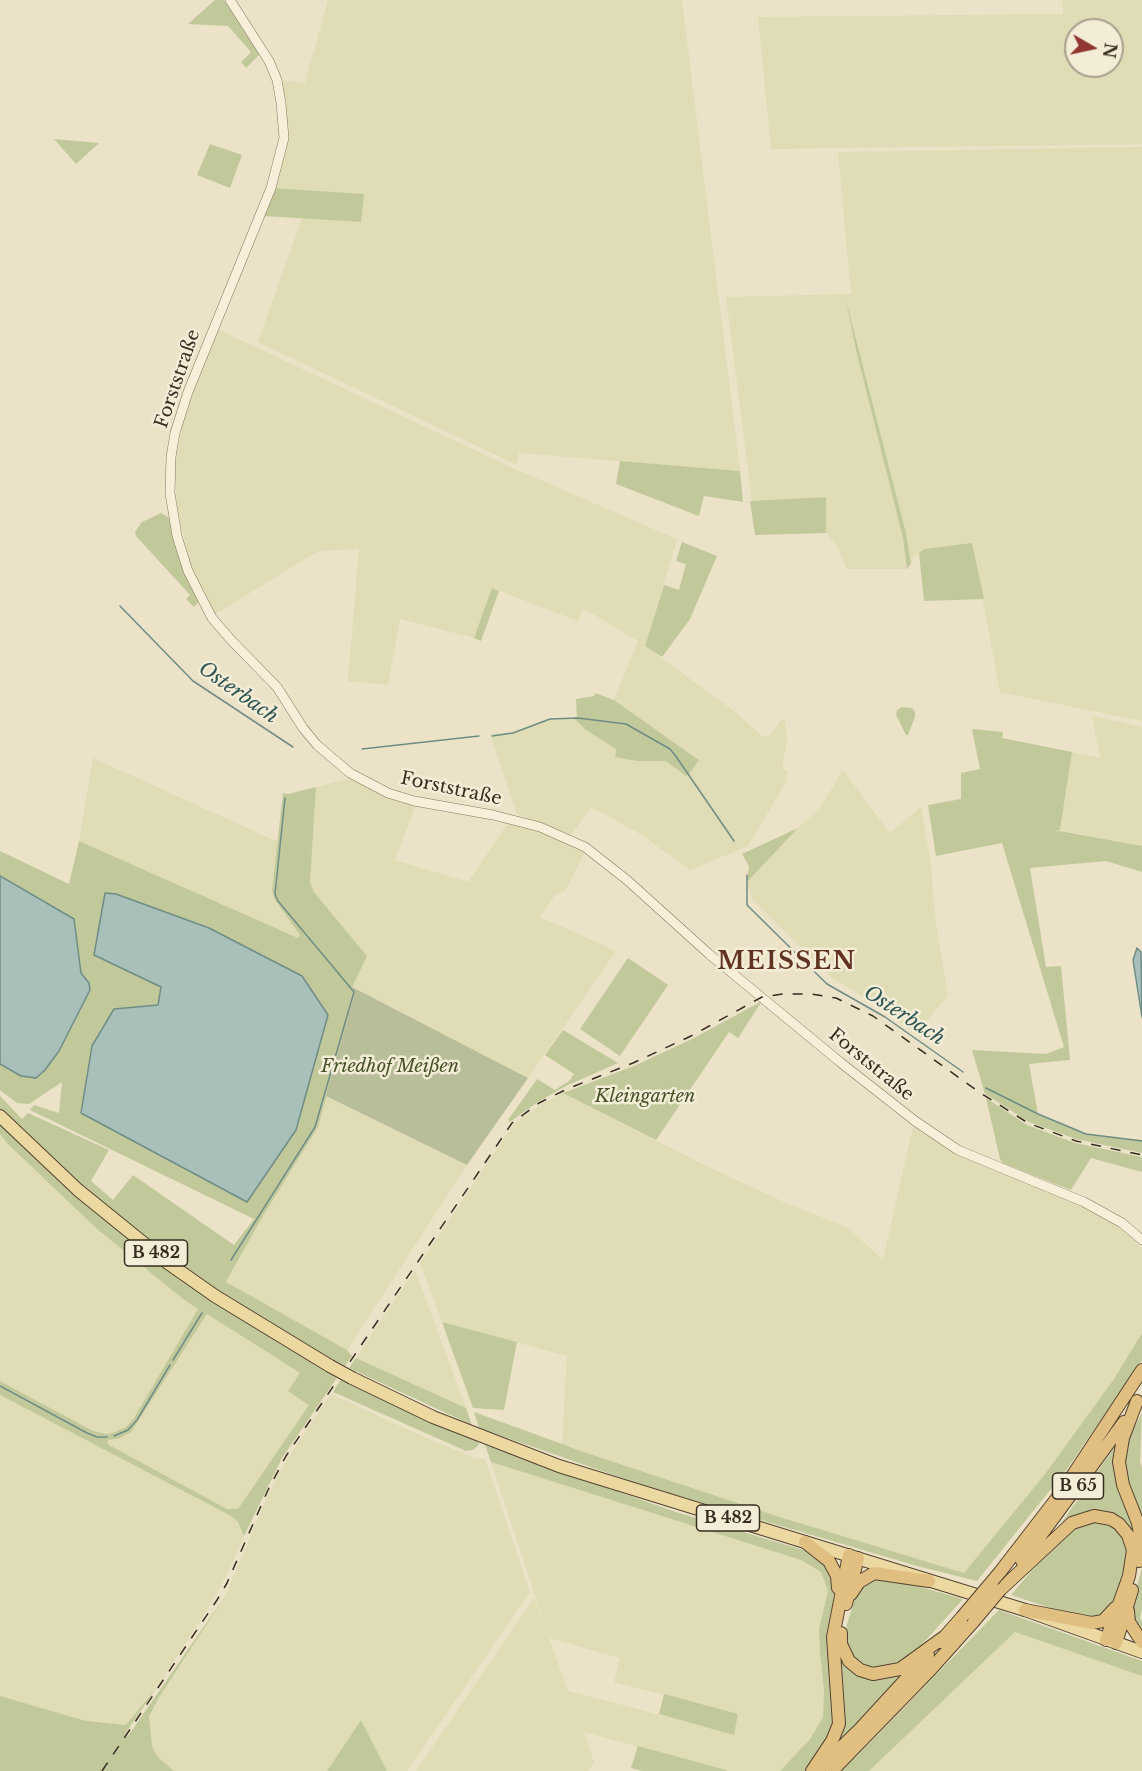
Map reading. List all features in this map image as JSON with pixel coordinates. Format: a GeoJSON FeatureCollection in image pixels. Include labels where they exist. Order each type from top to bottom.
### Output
{"type":"FeatureCollection","features":[{"type":"Feature","properties":{"kind":"highway","name":"B 65"},"geometry":{"type":"LineString","coordinates":[[817,1771],[912,1674],[944,1637],[1000,1590],[1142,1370]]}},
{"type":"Feature","properties":{"kind":"highway","name":"B 65"},"geometry":{"type":"LineString","coordinates":[[832,1771],[931,1669],[968,1619],[1008,1575],[1111,1442],[1140,1397]]}},
{"type":"Feature","properties":{"kind":"highway"},"geometry":{"type":"LineString","coordinates":[[1111,1642],[1140,1556],[1141,1540],[1134,1509],[1120,1474],[1119,1462],[1123,1438],[1140,1397]]}},
{"type":"Feature","properties":{"kind":"highway"},"geometry":{"type":"LineString","coordinates":[[1008,1575],[1072,1523],[1103,1516],[1111,1519],[1124,1529],[1133,1550],[1124,1604],[1129,1622],[1142,1642]]}},
{"type":"Feature","properties":{"kind":"highway"},"geometry":{"type":"LineString","coordinates":[[805,1542],[823,1555],[833,1567],[842,1605],[841,1644],[843,1652],[849,1662],[860,1670],[873,1674],[900,1669],[944,1637]]}},
{"type":"Feature","properties":{"kind":"highway"},"geometry":{"type":"LineString","coordinates":[[812,1771],[832,1741],[839,1724],[840,1708],[833,1649],[854,1557]]}},
{"type":"Feature","properties":{"kind":"highway"},"geometry":{"type":"LineString","coordinates":[[842,1605],[859,1582],[874,1574],[929,1581]]}},
{"type":"Feature","properties":{"kind":"highway"},"geometry":{"type":"LineString","coordinates":[[1025,1610],[1092,1623],[1103,1621],[1124,1604]]}},
{"type":"Feature","properties":{"kind":"main road","name":"B 482"},"geometry":{"type":"LineString","coordinates":[[0,1116],[78,1190],[168,1263],[215,1296],[330,1366],[433,1417],[559,1466],[1025,1610],[1142,1652]]}},
{"type":"Feature","properties":{"kind":"street","name":"Forststraße"},"geometry":{"type":"LineString","coordinates":[[230,0],[269,62],[277,80],[284,120],[284,138],[279,161],[260,214],[188,392],[175,433],[171,457],[170,493],[177,536],[188,571],[212,618],[277,687],[317,746],[350,773],[388,793],[414,801],[489,814],[540,827],[554,831],[585,847],[627,880],[709,954],[868,1085],[958,1150],[1084,1202],[1122,1223],[1142,1240]]}},
{"type":"Feature","properties":{"kind":"shaded area"},"geometry":{"type":"Polygon","coordinates":[[[328,0],[682,0],[740,471],[519,453],[517,465],[258,342],[302,218],[361,222],[363,194],[274,188],[281,167],[280,80],[305,83],[328,0]]]}},
{"type":"Feature","properties":{"kind":"shaded area"},"geometry":{"type":"Polygon","coordinates":[[[1062,0],[1142,0],[1142,144],[771,149],[758,17],[1063,14],[1062,0]]]}},
{"type":"Feature","properties":{"kind":"shaded area"},"geometry":{"type":"Polygon","coordinates":[[[1142,147],[1142,721],[1000,692],[972,543],[919,553],[913,558],[911,564],[906,533],[850,314],[856,350],[903,538],[907,569],[847,569],[837,546],[826,533],[825,497],[752,501],[726,297],[851,294],[838,152],[1142,147]]]}},
{"type":"Feature","properties":{"kind":"shaded area"},"geometry":{"type":"Polygon","coordinates":[[[217,329],[517,470],[677,539],[645,646],[734,711],[761,735],[768,737],[782,719],[785,721],[787,740],[782,769],[788,771],[786,782],[748,846],[690,870],[642,835],[591,807],[571,835],[517,814],[490,734],[511,732],[552,718],[574,718],[586,730],[616,749],[615,756],[637,761],[699,759],[614,700],[638,641],[583,608],[578,621],[492,588],[474,638],[400,619],[388,685],[348,681],[359,549],[318,551],[214,615],[193,573],[177,510],[175,460],[188,403],[217,329]]]}},
{"type":"Feature","properties":{"kind":"shaded area"},"geometry":{"type":"Polygon","coordinates":[[[1092,716],[1142,727],[1142,846],[1060,830],[1072,752],[1100,758],[1092,716]]]}},
{"type":"Feature","properties":{"kind":"shaded area"},"geometry":{"type":"Polygon","coordinates":[[[93,758],[278,842],[272,891],[275,900],[300,935],[298,938],[79,841],[93,758]]]}},
{"type":"Feature","properties":{"kind":"shaded area"},"geometry":{"type":"Polygon","coordinates":[[[843,770],[890,833],[921,807],[948,996],[916,1033],[869,1000],[833,979],[752,899],[747,882],[820,808],[843,770]]]}},
{"type":"Feature","properties":{"kind":"shaded area"},"geometry":{"type":"Polygon","coordinates":[[[348,779],[416,805],[395,860],[468,882],[508,823],[545,832],[585,852],[565,891],[555,895],[540,917],[616,951],[528,1078],[352,987],[311,887],[310,875],[316,787],[348,779]]]}},
{"type":"Feature","properties":{"kind":"shaded area"},"geometry":{"type":"Polygon","coordinates":[[[563,1093],[706,1166],[784,1202],[847,1227],[883,1260],[913,1127],[954,1152],[992,1170],[1083,1205],[1118,1227],[1142,1248],[1142,1333],[1114,1379],[1045,1474],[964,1573],[783,1518],[562,1444],[567,1356],[442,1322],[420,1263],[514,1124],[540,1105],[563,1093]]]}},
{"type":"Feature","properties":{"kind":"shaded area"},"geometry":{"type":"Polygon","coordinates":[[[326,1096],[467,1165],[347,1350],[226,1283],[260,1221],[318,1127],[326,1096]]]}},
{"type":"Feature","properties":{"kind":"shaded area"},"geometry":{"type":"Polygon","coordinates":[[[0,1134],[97,1229],[183,1299],[199,1309],[134,1418],[126,1427],[115,1432],[107,1434],[93,1431],[0,1381],[0,1134]]]}},
{"type":"Feature","properties":{"kind":"shaded area"},"geometry":{"type":"Polygon","coordinates":[[[415,1270],[466,1408],[356,1358],[415,1270]]]}},
{"type":"Feature","properties":{"kind":"shaded area"},"geometry":{"type":"Polygon","coordinates":[[[207,1314],[300,1373],[309,1405],[239,1509],[227,1509],[109,1445],[107,1441],[119,1439],[131,1432],[207,1314]]]}},
{"type":"Feature","properties":{"kind":"shaded area"},"geometry":{"type":"Polygon","coordinates":[[[331,1394],[422,1436],[477,1459],[485,1459],[530,1592],[407,1771],[387,1771],[361,1720],[327,1771],[174,1771],[158,1757],[152,1746],[149,1718],[158,1699],[225,1596],[266,1499],[284,1464],[331,1394]]]}},
{"type":"Feature","properties":{"kind":"shaded area"},"geometry":{"type":"Polygon","coordinates":[[[0,1395],[231,1516],[238,1522],[244,1536],[227,1575],[202,1618],[157,1687],[126,1725],[86,1721],[0,1697],[0,1395]]]}},
{"type":"Feature","properties":{"kind":"shaded area"},"geometry":{"type":"Polygon","coordinates":[[[491,1462],[801,1560],[821,1572],[828,1591],[819,1629],[824,1691],[823,1717],[810,1739],[780,1771],[726,1771],[584,1732],[594,1762],[588,1771],[416,1771],[534,1598],[543,1620],[491,1462]],[[549,1638],[568,1691],[734,1734],[738,1714],[614,1682],[620,1658],[549,1638]]]}},
{"type":"Feature","properties":{"kind":"shaded area"},"geometry":{"type":"Polygon","coordinates":[[[1015,1632],[1142,1676],[1142,1771],[869,1771],[1015,1632]]]}},
{"type":"Feature","properties":{"kind":"green space"},"geometry":{"type":"Polygon","coordinates":[[[215,0],[224,0],[260,54],[246,68],[241,62],[251,52],[228,26],[188,24],[215,0]]]}},
{"type":"Feature","properties":{"kind":"green space"},"geometry":{"type":"Polygon","coordinates":[[[54,139],[99,143],[76,164],[54,139]]]}},
{"type":"Feature","properties":{"kind":"green space"},"geometry":{"type":"Polygon","coordinates":[[[210,144],[242,155],[230,188],[197,175],[210,144]]]}},
{"type":"Feature","properties":{"kind":"green space"},"geometry":{"type":"Polygon","coordinates":[[[274,188],[364,194],[361,222],[264,216],[274,188]]]}},
{"type":"Feature","properties":{"kind":"green space"},"geometry":{"type":"Polygon","coordinates":[[[846,300],[906,533],[911,564],[907,569],[903,538],[856,350],[846,300]]]}},
{"type":"Feature","properties":{"kind":"green space"},"geometry":{"type":"Polygon","coordinates":[[[620,461],[740,471],[743,502],[704,496],[699,516],[616,484],[620,461]]]}},
{"type":"Feature","properties":{"kind":"green space"},"geometry":{"type":"Polygon","coordinates":[[[826,497],[826,533],[755,535],[750,501],[826,497]]]}},
{"type":"Feature","properties":{"kind":"green space"},"geometry":{"type":"Polygon","coordinates":[[[161,513],[169,518],[200,601],[194,607],[186,599],[190,595],[136,536],[135,532],[142,522],[161,513]]]}},
{"type":"Feature","properties":{"kind":"green space"},"geometry":{"type":"Polygon","coordinates":[[[682,542],[717,556],[690,619],[662,657],[645,646],[664,585],[679,590],[686,564],[676,561],[682,542]]]}},
{"type":"Feature","properties":{"kind":"green space"},"geometry":{"type":"Polygon","coordinates":[[[972,543],[984,599],[924,601],[919,553],[925,549],[972,543]]]}},
{"type":"Feature","properties":{"kind":"green space"},"geometry":{"type":"Polygon","coordinates":[[[492,588],[499,591],[481,641],[474,638],[492,588]]]}},
{"type":"Feature","properties":{"kind":"green space"},"geometry":{"type":"Polygon","coordinates":[[[595,693],[614,700],[699,760],[689,774],[686,776],[666,761],[637,761],[615,757],[616,749],[586,730],[574,718],[577,717],[576,699],[594,696],[595,693]]]}},
{"type":"Feature","properties":{"kind":"green space"},"geometry":{"type":"Polygon","coordinates":[[[902,707],[912,708],[915,712],[908,735],[896,715],[897,710],[902,707]]]}},
{"type":"Feature","properties":{"kind":"green space"},"geometry":{"type":"Polygon","coordinates":[[[972,729],[1003,732],[1002,738],[1072,752],[1060,830],[1051,833],[1060,831],[1142,846],[1142,872],[1106,861],[1030,868],[1046,967],[1061,966],[1070,1060],[1029,1064],[1038,1114],[1086,1134],[1142,1140],[1142,1153],[1076,1139],[1029,1122],[985,1094],[972,1050],[1046,1054],[1064,1047],[1002,843],[936,856],[928,805],[961,799],[961,773],[980,769],[972,729]]]}},
{"type":"Feature","properties":{"kind":"green space"},"geometry":{"type":"Polygon","coordinates":[[[316,787],[310,882],[313,891],[367,956],[352,987],[354,996],[318,1127],[260,1221],[226,1282],[347,1350],[352,1356],[282,1458],[244,1536],[238,1522],[231,1516],[0,1395],[0,1381],[93,1431],[107,1434],[115,1432],[126,1427],[134,1418],[198,1309],[97,1229],[8,1144],[0,1134],[0,1096],[22,1119],[28,1113],[109,1150],[91,1181],[113,1200],[133,1175],[234,1245],[254,1219],[30,1110],[34,1105],[59,1113],[62,1082],[29,1104],[17,1103],[0,1090],[0,1064],[21,1076],[45,1070],[59,1051],[90,990],[81,973],[74,919],[0,876],[0,851],[69,884],[79,841],[298,938],[300,935],[275,900],[272,891],[283,793],[288,794],[316,787]],[[106,893],[94,955],[161,986],[158,1005],[247,1202],[209,928],[116,894],[106,893]],[[207,1314],[131,1432],[107,1442],[227,1509],[238,1509],[309,1405],[288,1391],[300,1373],[207,1314]]]}},
{"type":"Feature","properties":{"kind":"green space"},"geometry":{"type":"Polygon","coordinates":[[[798,828],[747,882],[749,866],[742,854],[798,828]]]}},
{"type":"Feature","properties":{"kind":"green space"},"geometry":{"type":"Polygon","coordinates":[[[628,958],[668,985],[620,1056],[580,1029],[628,958]]]}},
{"type":"Feature","properties":{"kind":"green space","name":"Friedhof Meißen"},"geometry":{"type":"Polygon","coordinates":[[[352,987],[528,1078],[467,1165],[326,1096],[354,996],[352,987]]]}},
{"type":"Feature","properties":{"kind":"green space","name":"Kleingarten"},"geometry":{"type":"Polygon","coordinates":[[[762,1001],[738,1038],[729,1032],[656,1140],[563,1093],[634,1066],[692,1039],[762,1001]]]}},
{"type":"Feature","properties":{"kind":"green space"},"geometry":{"type":"Polygon","coordinates":[[[563,1030],[618,1063],[566,1086],[510,1122],[508,1120],[537,1079],[555,1090],[569,1081],[574,1074],[545,1055],[563,1030]]]}},
{"type":"Feature","properties":{"kind":"green space"},"geometry":{"type":"Polygon","coordinates":[[[986,1098],[1027,1125],[1075,1143],[1142,1157],[1142,1172],[1091,1158],[1071,1190],[1003,1163],[1000,1159],[986,1098]]]}},
{"type":"Feature","properties":{"kind":"green space"},"geometry":{"type":"Polygon","coordinates":[[[442,1322],[517,1342],[504,1410],[473,1408],[442,1322]]]}},
{"type":"Feature","properties":{"kind":"green space"},"geometry":{"type":"Polygon","coordinates":[[[1142,1333],[1142,1360],[1067,1469],[977,1581],[917,1566],[642,1485],[479,1428],[474,1412],[587,1453],[783,1518],[964,1573],[1045,1474],[1114,1379],[1142,1333]]]}},
{"type":"Feature","properties":{"kind":"green space"},"geometry":{"type":"Polygon","coordinates":[[[356,1358],[466,1408],[472,1425],[349,1368],[356,1358]]]}},
{"type":"Feature","properties":{"kind":"green space"},"geometry":{"type":"Polygon","coordinates":[[[341,1379],[479,1442],[478,1446],[466,1451],[333,1392],[341,1379]]]}},
{"type":"Feature","properties":{"kind":"green space"},"geometry":{"type":"Polygon","coordinates":[[[1142,1413],[1140,1461],[1142,1522],[1126,1477],[1124,1464],[1128,1438],[1142,1413]]]}},
{"type":"Feature","properties":{"kind":"green space"},"geometry":{"type":"Polygon","coordinates":[[[1117,1444],[1137,1546],[1096,1512],[1082,1513],[1054,1533],[1117,1444]]]}},
{"type":"Feature","properties":{"kind":"green space"},"geometry":{"type":"Polygon","coordinates":[[[485,1445],[676,1512],[807,1551],[820,1559],[829,1567],[835,1586],[829,1639],[861,1674],[911,1667],[839,1741],[855,1758],[999,1610],[1142,1661],[1142,1676],[1015,1632],[869,1771],[780,1771],[810,1739],[823,1717],[824,1691],[819,1629],[828,1591],[821,1572],[801,1560],[491,1462],[485,1445]]]}},
{"type":"Feature","properties":{"kind":"green space"},"geometry":{"type":"Polygon","coordinates":[[[1094,1520],[1113,1525],[1127,1543],[1128,1566],[1113,1605],[1101,1618],[1084,1619],[1011,1595],[1064,1533],[1087,1521],[1094,1520]]]}},
{"type":"Feature","properties":{"kind":"green space"},"geometry":{"type":"Polygon","coordinates":[[[1142,1568],[1140,1617],[1142,1638],[1133,1625],[1131,1606],[1142,1568]]]}},
{"type":"Feature","properties":{"kind":"green space"},"geometry":{"type":"Polygon","coordinates":[[[885,1577],[963,1599],[915,1652],[897,1666],[883,1670],[867,1668],[852,1658],[845,1641],[847,1624],[855,1599],[863,1585],[871,1579],[885,1577]]]}},
{"type":"Feature","properties":{"kind":"green space"},"geometry":{"type":"Polygon","coordinates":[[[225,1596],[158,1699],[149,1717],[152,1746],[158,1757],[174,1771],[0,1771],[0,1696],[86,1721],[126,1725],[157,1687],[125,1734],[128,1736],[225,1596]]]}},
{"type":"Feature","properties":{"kind":"green space"},"geometry":{"type":"Polygon","coordinates":[[[664,1694],[738,1714],[734,1735],[659,1714],[664,1694]]]}},
{"type":"Feature","properties":{"kind":"green space"},"geometry":{"type":"Polygon","coordinates":[[[361,1720],[387,1771],[327,1771],[361,1720]]]}},
{"type":"Feature","properties":{"kind":"green space"},"geometry":{"type":"Polygon","coordinates":[[[638,1746],[726,1771],[642,1771],[631,1768],[638,1746]]]}},
{"type":"Feature","properties":{"kind":"water"},"geometry":{"type":"Polygon","coordinates":[[[0,876],[74,919],[81,973],[89,983],[90,990],[59,1051],[36,1078],[21,1076],[0,1064],[0,876]]]}},
{"type":"Feature","properties":{"kind":"water"},"geometry":{"type":"Polygon","coordinates":[[[105,893],[116,894],[209,928],[302,976],[328,1015],[296,1130],[247,1202],[81,1113],[92,1046],[114,1009],[158,1005],[161,987],[94,955],[105,893]]]}},
{"type":"Feature","properties":{"kind":"water"},"geometry":{"type":"Polygon","coordinates":[[[1137,948],[1141,952],[1142,1017],[1133,960],[1137,948]]]}},
{"type":"Feature","properties":{"kind":"waterway","name":"Osterbach"},"geometry":{"type":"LineString","coordinates":[[120,606],[193,681],[293,747]]}},
{"type":"Feature","properties":{"kind":"waterway","name":"Osterbach"},"geometry":{"type":"LineString","coordinates":[[492,736],[513,733],[550,719],[578,718],[626,724],[670,749],[734,841]]}},
{"type":"Feature","properties":{"kind":"waterway","name":"Osterbach"},"geometry":{"type":"LineString","coordinates":[[362,749],[479,736]]}},
{"type":"Feature","properties":{"kind":"waterway"},"geometry":{"type":"LineString","coordinates":[[231,1260],[315,1127],[354,992],[278,901],[275,894],[285,798]]}},
{"type":"Feature","properties":{"kind":"waterway","name":"Osterbach"},"geometry":{"type":"LineString","coordinates":[[747,875],[747,905],[827,984],[885,1017],[963,1072]]}},
{"type":"Feature","properties":{"kind":"waterway","name":"Osterbach"},"geometry":{"type":"LineString","coordinates":[[986,1088],[1038,1114],[1086,1134],[1142,1141]]}},
{"type":"Feature","properties":{"kind":"waterway"},"geometry":{"type":"LineString","coordinates":[[173,1360],[202,1313]]}},
{"type":"Feature","properties":{"kind":"waterway"},"geometry":{"type":"LineString","coordinates":[[114,1436],[128,1430],[137,1420],[170,1365]]}},
{"type":"Feature","properties":{"kind":"waterway"},"geometry":{"type":"LineString","coordinates":[[0,1386],[87,1433],[97,1437],[107,1437]]}},
{"type":"Feature","properties":{"kind":"railway"},"geometry":{"type":"LineString","coordinates":[[102,1771],[227,1583],[268,1490],[286,1456],[512,1123],[539,1103],[691,1036],[762,997],[811,994],[836,998],[873,1016],[979,1092],[1028,1123],[1076,1141],[1142,1155]]}},
{"type":"Feature","properties":{"kind":"district","name":"MEISSEN"},"geometry":{"type":"Point","coordinates":[787,962]}}]}
